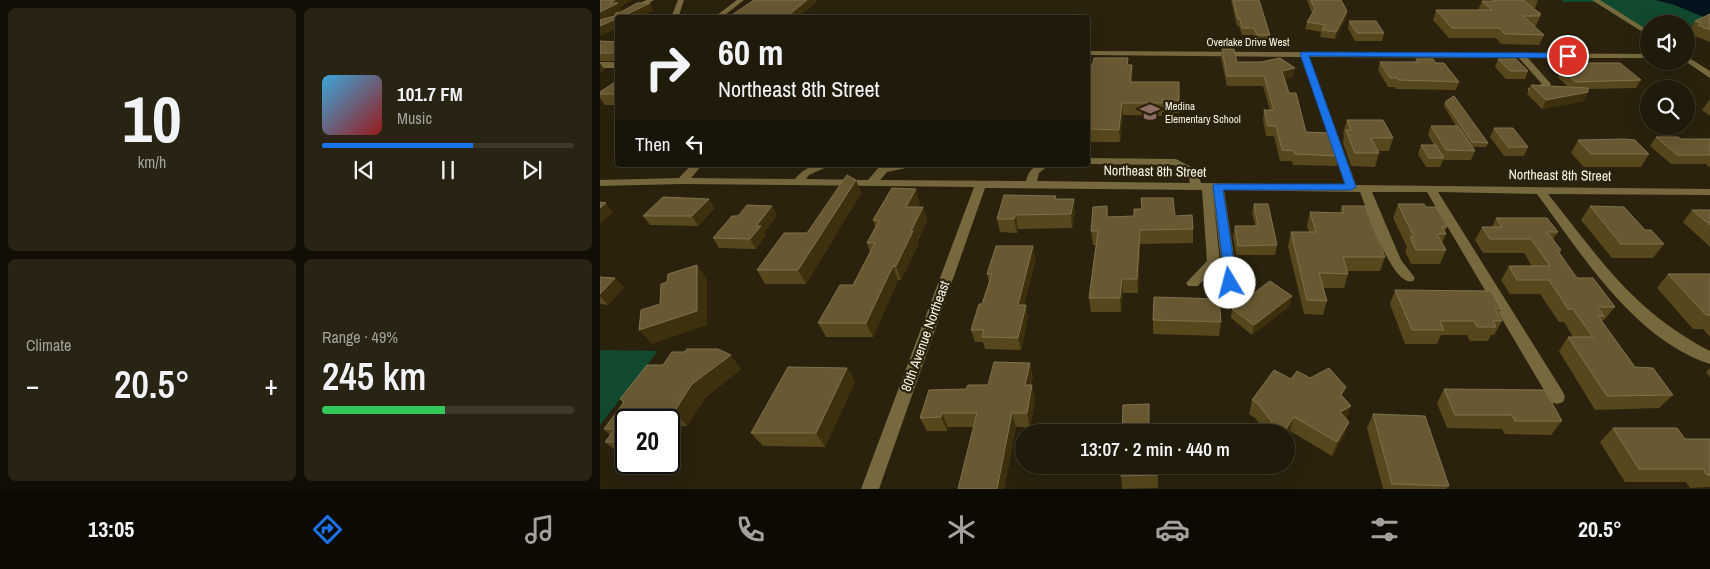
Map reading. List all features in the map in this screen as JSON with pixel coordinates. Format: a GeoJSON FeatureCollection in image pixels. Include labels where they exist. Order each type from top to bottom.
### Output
{"type":"FeatureCollection","features":[{"type":"Feature","properties":{"kind":"street"},"geometry":{"type":"LineString","coordinates":[[624,15],[651,0]]}},
{"type":"Feature","properties":{"kind":"street"},"geometry":{"type":"LineString","coordinates":[[675,15],[682,0]]}},
{"type":"Feature","properties":{"kind":"street"},"geometry":{"type":"LineString","coordinates":[[720,15],[741,0]]}},
{"type":"Feature","properties":{"kind":"street"},"geometry":{"type":"LineString","coordinates":[[1595,0],[1640,28]]}},
{"type":"Feature","properties":{"kind":"street"},"geometry":{"type":"LineString","coordinates":[[607,23],[615,19]]}},
{"type":"Feature","properties":{"kind":"street","name":"Overlake Drive West"},"geometry":{"type":"LineString","coordinates":[[1090,53],[1640,56]]}},
{"type":"Feature","properties":{"kind":"street"},"geometry":{"type":"LineString","coordinates":[[1304,54],[1357,187],[1395,262],[1408,278]]}},
{"type":"Feature","properties":{"kind":"street"},"geometry":{"type":"LineString","coordinates":[[1521,55],[1547,84],[1545,87],[1531,90]]}},
{"type":"Feature","properties":{"kind":"street"},"geometry":{"type":"LineString","coordinates":[[600,65],[615,65]]}},
{"type":"Feature","properties":{"kind":"street"},"geometry":{"type":"LineString","coordinates":[[1695,65],[1710,76]]}},
{"type":"Feature","properties":{"kind":"street"},"geometry":{"type":"LineString","coordinates":[[1090,161],[1176,162],[1193,172],[1207,186],[1230,283]]}},
{"type":"Feature","properties":{"kind":"street"},"geometry":{"type":"LineString","coordinates":[[682,181],[695,167]]}},
{"type":"Feature","properties":{"kind":"street"},"geometry":{"type":"LineString","coordinates":[[798,182],[806,173],[821,167]]}},
{"type":"Feature","properties":{"kind":"street"},"geometry":{"type":"LineString","coordinates":[[871,183],[882,169],[894,167]]}},
{"type":"Feature","properties":{"kind":"street"},"geometry":{"type":"LineString","coordinates":[[1030,185],[1034,172],[1041,167]]}},
{"type":"Feature","properties":{"kind":"street","name":"Northeast 8th Street"},"geometry":{"type":"LineString","coordinates":[[600,183],[682,181],[1710,192]]}},
{"type":"Feature","properties":{"kind":"street","name":"80th Avenue Northeast"},"geometry":{"type":"LineString","coordinates":[[870,489],[981,184]]}},
{"type":"Feature","properties":{"kind":"street"},"geometry":{"type":"LineString","coordinates":[[1193,283],[1214,262],[1207,186]]}},
{"type":"Feature","properties":{"kind":"street"},"geometry":{"type":"LineString","coordinates":[[1430,188],[1557,397]]}},
{"type":"Feature","properties":{"kind":"street"},"geometry":{"type":"LineString","coordinates":[[1539,189],[1610,280],[1637,310],[1668,335],[1710,358]]}},
{"type":"Feature","properties":{"kind":"green space"},"geometry":{"type":"Polygon","coordinates":[[[1561,0],[1656,0],[1675,5],[1706,18],[1695,24],[1695,15],[1640,15],[1640,30],[1595,2],[1564,2],[1561,0]]]}},
{"type":"Feature","properties":{"kind":"green space"},"geometry":{"type":"Polygon","coordinates":[[[600,350],[658,351],[600,425],[600,350]]]}},
{"type":"Feature","properties":{"kind":"water"},"geometry":{"type":"Polygon","coordinates":[[[1656,0],[1710,0],[1710,15],[1706,18],[1675,5],[1656,0]]]}},
{"type":"Feature","properties":{"kind":"building"},"geometry":{"type":"Polygon","coordinates":[[[600,0],[615,0],[610,3],[618,3],[600,12],[600,0]]]}},
{"type":"Feature","properties":{"kind":"building"},"geometry":{"type":"Polygon","coordinates":[[[754,0],[807,0],[789,15],[732,15],[754,0]]]}},
{"type":"Feature","properties":{"kind":"building"},"geometry":{"type":"Polygon","coordinates":[[[1233,0],[1259,0],[1270,35],[1257,35],[1254,28],[1242,28],[1233,0]]]}},
{"type":"Feature","properties":{"kind":"building"},"geometry":{"type":"Polygon","coordinates":[[[1311,0],[1341,0],[1347,11],[1336,32],[1322,30],[1325,25],[1307,22],[1315,9],[1311,0]]]}},
{"type":"Feature","properties":{"kind":"building"},"geometry":{"type":"Polygon","coordinates":[[[1523,0],[1541,14],[1538,14],[1540,16],[1523,16],[1544,35],[1505,34],[1499,28],[1452,28],[1436,10],[1492,10],[1482,1],[1523,0]]]}},
{"type":"Feature","properties":{"kind":"building"},"geometry":{"type":"Polygon","coordinates":[[[637,3],[650,3],[625,15],[615,15],[615,19],[600,26],[600,20],[637,3]]]}},
{"type":"Feature","properties":{"kind":"building"},"geometry":{"type":"Polygon","coordinates":[[[1710,14],[1710,30],[1698,25],[1701,23],[1695,21],[1710,14]]]}},
{"type":"Feature","properties":{"kind":"building"},"geometry":{"type":"Polygon","coordinates":[[[1349,21],[1376,21],[1384,33],[1357,33],[1349,21]]]}},
{"type":"Feature","properties":{"kind":"building"},"geometry":{"type":"Polygon","coordinates":[[[600,41],[615,42],[615,52],[600,53],[600,41]]]}},
{"type":"Feature","properties":{"kind":"building"},"geometry":{"type":"Polygon","coordinates":[[[1222,49],[1234,49],[1237,62],[1261,62],[1280,58],[1295,68],[1282,71],[1289,93],[1296,93],[1306,132],[1331,133],[1339,156],[1295,154],[1294,151],[1282,150],[1276,126],[1268,126],[1264,110],[1274,110],[1264,76],[1227,76],[1222,49]]]}},
{"type":"Feature","properties":{"kind":"building"},"geometry":{"type":"Polygon","coordinates":[[[1094,58],[1128,58],[1127,65],[1132,65],[1130,82],[1179,82],[1179,100],[1162,100],[1162,103],[1122,103],[1119,130],[1090,129],[1090,66],[1092,66],[1094,58]]]}},
{"type":"Feature","properties":{"kind":"building"},"geometry":{"type":"Polygon","coordinates":[[[1416,59],[1433,59],[1436,63],[1444,63],[1459,82],[1390,78],[1380,62],[1419,62],[1416,59]]]}},
{"type":"Feature","properties":{"kind":"building"},"geometry":{"type":"Polygon","coordinates":[[[1498,59],[1516,59],[1528,71],[1510,71],[1498,59]]]}},
{"type":"Feature","properties":{"kind":"building"},"geometry":{"type":"Polygon","coordinates":[[[1568,63],[1620,63],[1641,80],[1575,82],[1562,69],[1576,69],[1568,63]]]}},
{"type":"Feature","properties":{"kind":"building"},"geometry":{"type":"Polygon","coordinates":[[[615,82],[615,94],[600,94],[600,92],[615,82]]]}},
{"type":"Feature","properties":{"kind":"building"},"geometry":{"type":"Polygon","coordinates":[[[1531,85],[1588,88],[1588,92],[1546,100],[1531,85]]]}},
{"type":"Feature","properties":{"kind":"building"},"geometry":{"type":"Polygon","coordinates":[[[1454,96],[1488,143],[1472,142],[1445,102],[1454,96]]]}},
{"type":"Feature","properties":{"kind":"building"},"geometry":{"type":"Polygon","coordinates":[[[1347,120],[1383,120],[1393,138],[1371,138],[1379,153],[1355,153],[1346,130],[1351,130],[1347,120]]]}},
{"type":"Feature","properties":{"kind":"building"},"geometry":{"type":"Polygon","coordinates":[[[1431,126],[1458,126],[1475,151],[1446,150],[1431,126]]]}},
{"type":"Feature","properties":{"kind":"building"},"geometry":{"type":"Polygon","coordinates":[[[1494,128],[1513,128],[1528,147],[1508,147],[1494,128]]]}},
{"type":"Feature","properties":{"kind":"building"},"geometry":{"type":"Polygon","coordinates":[[[1656,137],[1710,139],[1710,155],[1677,155],[1656,137]]]}},
{"type":"Feature","properties":{"kind":"building"},"geometry":{"type":"Polygon","coordinates":[[[1578,140],[1635,140],[1649,154],[1591,154],[1578,140]]]}},
{"type":"Feature","properties":{"kind":"building"},"geometry":{"type":"Polygon","coordinates":[[[1421,145],[1436,145],[1444,158],[1429,158],[1421,145]]]}},
{"type":"Feature","properties":{"kind":"building"},"geometry":{"type":"Polygon","coordinates":[[[847,175],[856,180],[798,270],[757,270],[784,233],[807,233],[847,175]]]}},
{"type":"Feature","properties":{"kind":"building"},"geometry":{"type":"Polygon","coordinates":[[[892,188],[916,189],[906,207],[923,207],[896,266],[893,266],[866,323],[818,323],[840,285],[853,285],[875,243],[867,243],[879,221],[873,220],[892,188]]]}},
{"type":"Feature","properties":{"kind":"building"},"geometry":{"type":"Polygon","coordinates":[[[1004,195],[1056,196],[1055,199],[1074,199],[1071,214],[1016,215],[1014,219],[997,219],[1004,195]]]}},
{"type":"Feature","properties":{"kind":"building"},"geometry":{"type":"Polygon","coordinates":[[[663,197],[709,199],[692,216],[643,216],[663,197]]]}},
{"type":"Feature","properties":{"kind":"building"},"geometry":{"type":"Polygon","coordinates":[[[1141,198],[1173,198],[1175,216],[1192,215],[1193,229],[1140,230],[1137,279],[1122,279],[1120,298],[1089,298],[1098,231],[1091,231],[1093,207],[1107,206],[1107,217],[1134,216],[1134,209],[1142,209],[1141,198]]]}},
{"type":"Feature","properties":{"kind":"building"},"geometry":{"type":"Polygon","coordinates":[[[600,202],[606,203],[600,208],[600,202]]]}},
{"type":"Feature","properties":{"kind":"building"},"geometry":{"type":"Polygon","coordinates":[[[1254,204],[1268,204],[1277,245],[1238,246],[1235,226],[1258,226],[1254,204]]]}},
{"type":"Feature","properties":{"kind":"building"},"geometry":{"type":"Polygon","coordinates":[[[1398,204],[1424,204],[1426,207],[1436,207],[1447,227],[1442,227],[1446,234],[1437,234],[1446,250],[1416,250],[1410,237],[1414,237],[1398,204]]]}},
{"type":"Feature","properties":{"kind":"building"},"geometry":{"type":"Polygon","coordinates":[[[747,205],[772,206],[756,226],[761,226],[750,239],[713,238],[732,216],[738,216],[747,205]]]}},
{"type":"Feature","properties":{"kind":"building"},"geometry":{"type":"Polygon","coordinates":[[[1342,206],[1365,206],[1385,257],[1343,257],[1348,274],[1319,273],[1327,301],[1307,300],[1291,232],[1316,232],[1310,212],[1344,213],[1342,206]]]}},
{"type":"Feature","properties":{"kind":"building"},"geometry":{"type":"Polygon","coordinates":[[[1590,206],[1624,207],[1645,230],[1651,230],[1664,244],[1621,244],[1590,206]]]}},
{"type":"Feature","properties":{"kind":"building"},"geometry":{"type":"Polygon","coordinates":[[[1692,210],[1710,210],[1710,225],[1692,210]]]}},
{"type":"Feature","properties":{"kind":"building"},"geometry":{"type":"Polygon","coordinates":[[[1496,218],[1547,218],[1558,232],[1547,232],[1561,250],[1557,250],[1577,278],[1593,278],[1615,307],[1597,307],[1604,316],[1598,316],[1635,367],[1653,368],[1673,395],[1607,396],[1568,337],[1593,337],[1573,309],[1568,309],[1549,280],[1517,280],[1509,266],[1550,266],[1531,239],[1490,239],[1482,227],[1502,227],[1496,218]]]}},
{"type":"Feature","properties":{"kind":"building"},"geometry":{"type":"Polygon","coordinates":[[[996,246],[1033,246],[1018,305],[1026,305],[1018,338],[982,337],[984,330],[971,330],[979,304],[982,304],[992,274],[987,274],[996,246]]]}},
{"type":"Feature","properties":{"kind":"building"},"geometry":{"type":"Polygon","coordinates":[[[697,265],[697,311],[639,330],[641,310],[660,304],[661,284],[667,282],[668,274],[697,265]]]}},
{"type":"Feature","properties":{"kind":"building"},"geometry":{"type":"Polygon","coordinates":[[[1668,274],[1710,274],[1710,315],[1706,315],[1668,274]]]}},
{"type":"Feature","properties":{"kind":"building"},"geometry":{"type":"Polygon","coordinates":[[[600,277],[615,278],[600,294],[600,277]]]}},
{"type":"Feature","properties":{"kind":"building"},"geometry":{"type":"Polygon","coordinates":[[[1270,281],[1292,296],[1254,325],[1232,309],[1270,281]]]}},
{"type":"Feature","properties":{"kind":"building"},"geometry":{"type":"Polygon","coordinates":[[[1395,290],[1491,291],[1501,309],[1495,309],[1502,321],[1493,321],[1496,327],[1477,327],[1474,321],[1440,321],[1444,330],[1412,330],[1395,290]]]}},
{"type":"Feature","properties":{"kind":"building"},"geometry":{"type":"Polygon","coordinates":[[[1154,297],[1219,299],[1221,322],[1153,320],[1154,297]]]}},
{"type":"Feature","properties":{"kind":"building"},"geometry":{"type":"Polygon","coordinates":[[[687,349],[718,349],[731,355],[692,384],[676,409],[619,409],[624,402],[620,399],[647,365],[663,365],[672,352],[684,352],[687,349]]]}},
{"type":"Feature","properties":{"kind":"building"},"geometry":{"type":"Polygon","coordinates":[[[994,362],[1030,363],[1025,385],[1032,385],[1027,413],[1012,413],[997,489],[958,489],[977,413],[942,413],[941,417],[920,418],[929,390],[966,389],[968,385],[988,385],[994,362]]]}},
{"type":"Feature","properties":{"kind":"building"},"geometry":{"type":"Polygon","coordinates":[[[788,367],[847,368],[816,433],[751,433],[788,367]]]}},
{"type":"Feature","properties":{"kind":"building"},"geometry":{"type":"Polygon","coordinates":[[[1329,368],[1346,387],[1341,395],[1351,406],[1340,412],[1349,422],[1337,442],[1294,417],[1289,424],[1270,424],[1272,422],[1258,404],[1252,400],[1274,370],[1291,379],[1297,371],[1310,378],[1329,368]]]}},
{"type":"Feature","properties":{"kind":"building"},"geometry":{"type":"Polygon","coordinates":[[[1444,389],[1545,390],[1562,421],[1515,421],[1512,415],[1455,415],[1444,389]]]}},
{"type":"Feature","properties":{"kind":"building"},"geometry":{"type":"Polygon","coordinates":[[[1149,404],[1149,424],[1122,424],[1123,405],[1149,404]]]}},
{"type":"Feature","properties":{"kind":"building"},"geometry":{"type":"Polygon","coordinates":[[[615,414],[615,429],[604,429],[615,414]]]}},
{"type":"Feature","properties":{"kind":"building"},"geometry":{"type":"Polygon","coordinates":[[[1373,414],[1425,416],[1449,486],[1392,484],[1373,414]]]}},
{"type":"Feature","properties":{"kind":"building"},"geometry":{"type":"Polygon","coordinates":[[[1613,428],[1677,428],[1685,439],[1710,439],[1710,475],[1707,475],[1703,469],[1639,469],[1613,428]]]}},
{"type":"Feature","properties":{"kind":"building"},"geometry":{"type":"Polygon","coordinates":[[[615,429],[615,442],[605,442],[615,429]]]}},
{"type":"Feature","properties":{"kind":"building"},"geometry":{"type":"Polygon","coordinates":[[[1121,474],[1158,474],[1158,475],[1121,476],[1121,474]]]}},
{"type":"Feature","properties":{"kind":"place","name":"Medina Elementary School"},"geometry":{"type":"Point","coordinates":[1150,112]}},
{"type":"Feature","properties":{"kind":"route"},"geometry":{"type":"LineString","coordinates":[[1230,283],[1218,186],[1351,187],[1304,54],[1568,56]]}}]}
